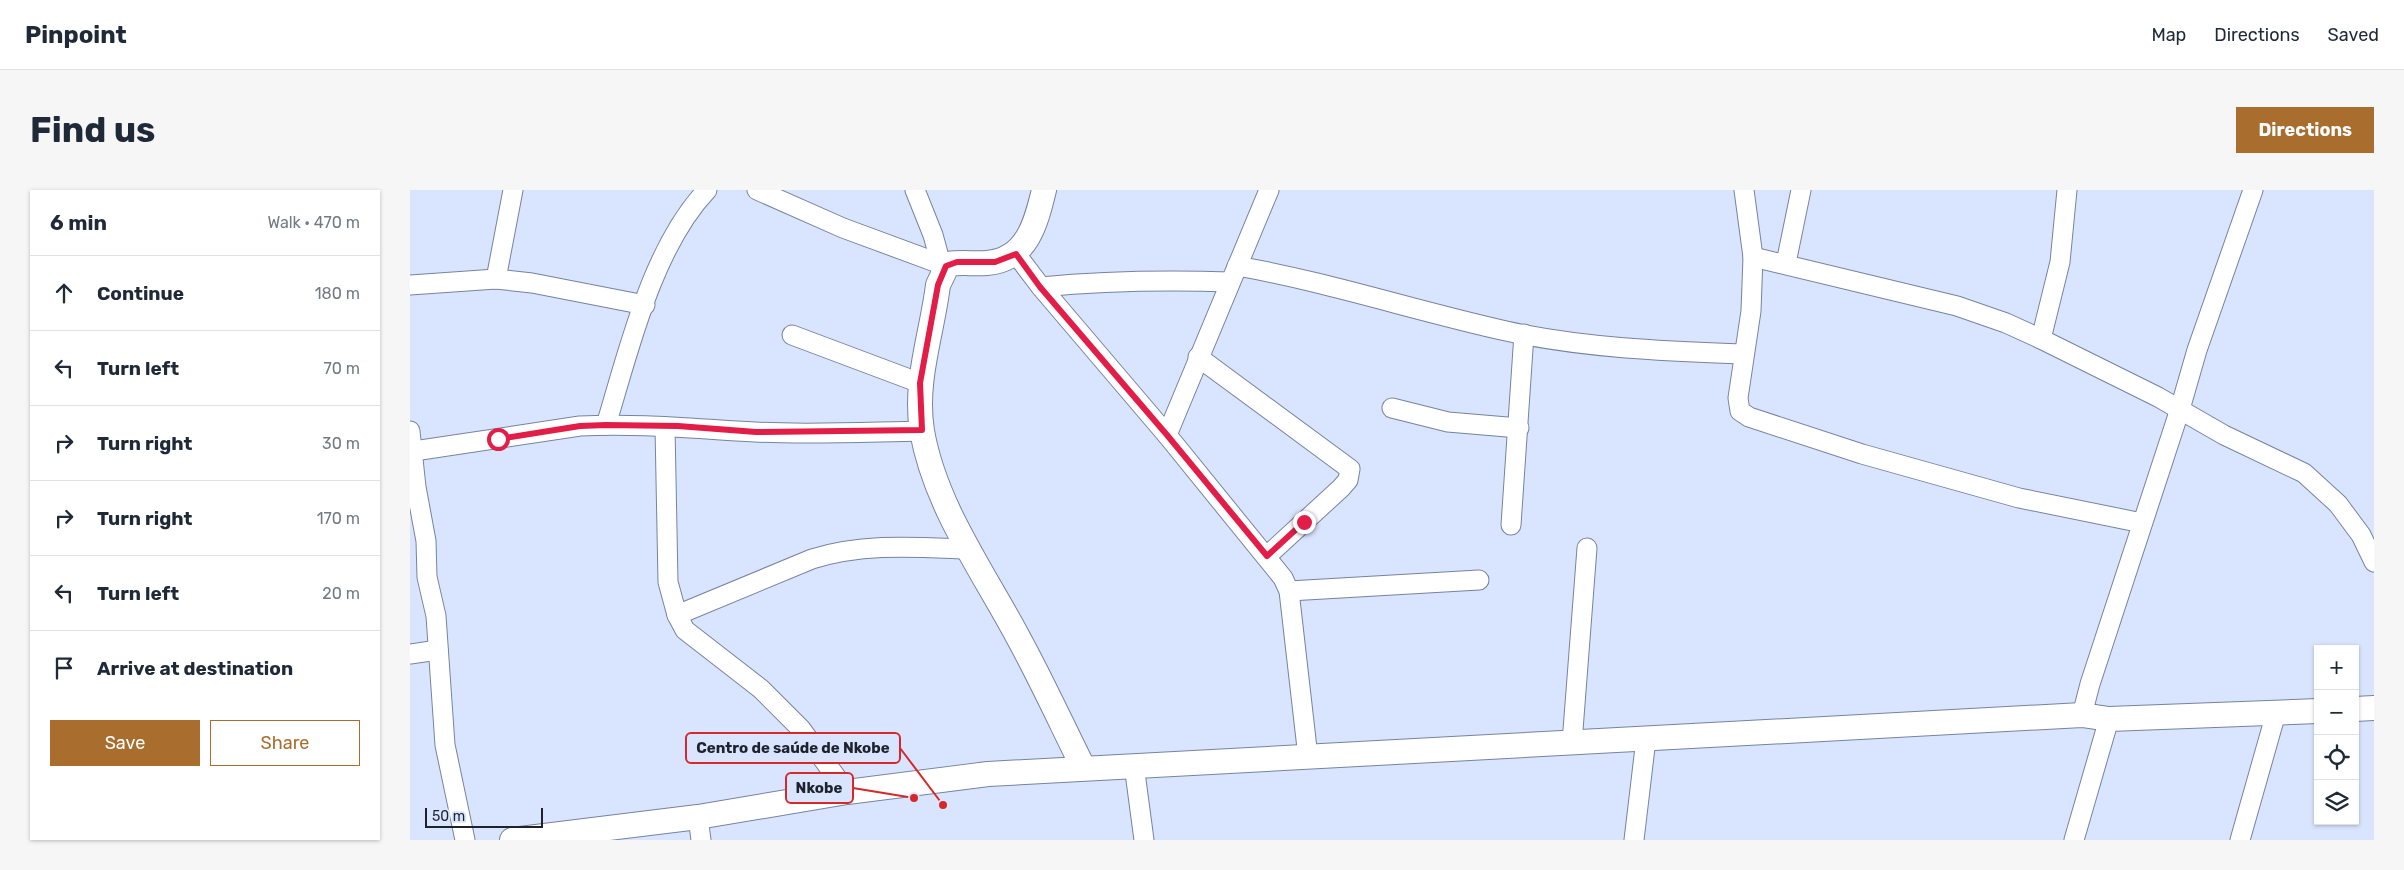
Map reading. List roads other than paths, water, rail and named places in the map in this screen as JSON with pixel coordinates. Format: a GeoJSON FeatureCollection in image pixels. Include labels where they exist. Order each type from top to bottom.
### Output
{"type":"FeatureCollection","features":[{"type":"Feature","properties":{"kind":"street"},"geometry":{"type":"LineString","coordinates":[[496,279],[513,190]]}},
{"type":"Feature","properties":{"kind":"street"},"geometry":{"type":"LineString","coordinates":[[606,425],[660,264],[680,224],[707,190]]}},
{"type":"Feature","properties":{"kind":"street"},"geometry":{"type":"LineString","coordinates":[[757,190],[843,228],[943,265],[957,262],[995,262],[1016,254],[1035,224],[1044,190]]}},
{"type":"Feature","properties":{"kind":"street"},"geometry":{"type":"LineString","coordinates":[[915,190],[943,265],[920,383],[922,430],[935,478],[967,549],[1019,639],[1083,767]]}},
{"type":"Feature","properties":{"kind":"street"},"geometry":{"type":"LineString","coordinates":[[1167,435],[1268,190]]}},
{"type":"Feature","properties":{"kind":"street"},"geometry":{"type":"LineString","coordinates":[[1744,190],[1753,256],[1751,310],[1738,398],[1740,411],[1749,417],[1862,454],[2018,498],[2142,523]]}},
{"type":"Feature","properties":{"kind":"street"},"geometry":{"type":"LineString","coordinates":[[1786,263],[1801,190]]}},
{"type":"Feature","properties":{"kind":"street"},"geometry":{"type":"LineString","coordinates":[[2042,339],[2060,262],[2067,190]]}},
{"type":"Feature","properties":{"kind":"street"},"geometry":{"type":"LineString","coordinates":[[2082,714],[2090,684],[2180,409],[2197,350],[2253,190]]}},
{"type":"Feature","properties":{"kind":"street"},"geometry":{"type":"LineString","coordinates":[[1016,254],[1040,287],[1167,435],[1283,578],[1289,591],[1308,757]]}},
{"type":"Feature","properties":{"kind":"street"},"geometry":{"type":"LineString","coordinates":[[1753,256],[1957,306],[2006,323],[2042,339],[2180,409],[2224,435],[2304,473],[2338,504],[2362,535],[2374,562]]}},
{"type":"Feature","properties":{"kind":"street"},"geometry":{"type":"LineString","coordinates":[[1040,287],[1234,274],[1524,334],[1666,351],[1743,354]]}},
{"type":"Feature","properties":{"kind":"street"},"geometry":{"type":"LineString","coordinates":[[410,285],[496,279],[532,283],[645,305]]}},
{"type":"Feature","properties":{"kind":"street"},"geometry":{"type":"LineString","coordinates":[[1511,525],[1524,334]]}},
{"type":"Feature","properties":{"kind":"street"},"geometry":{"type":"LineString","coordinates":[[792,336],[849,355],[920,383]]}},
{"type":"Feature","properties":{"kind":"street"},"geometry":{"type":"LineString","coordinates":[[1198,357],[1350,469],[1348,480],[1341,488],[1267,556]]}},
{"type":"Feature","properties":{"kind":"street"},"geometry":{"type":"LineString","coordinates":[[1392,408],[1448,422],[1519,428]]}},
{"type":"Feature","properties":{"kind":"street"},"geometry":{"type":"LineString","coordinates":[[414,451],[580,426],[606,425],[792,433],[922,430]]}},
{"type":"Feature","properties":{"kind":"street"},"geometry":{"type":"LineString","coordinates":[[665,427],[668,582],[677,615],[685,630],[761,689],[789,716],[801,729],[847,792]]}},
{"type":"Feature","properties":{"kind":"street"},"geometry":{"type":"LineString","coordinates":[[410,431],[414,451],[416,487],[426,541],[427,577],[436,616],[445,745],[465,840]]}},
{"type":"Feature","properties":{"kind":"street"},"geometry":{"type":"LineString","coordinates":[[677,615],[834,552],[887,546],[967,549]]}},
{"type":"Feature","properties":{"kind":"street"},"geometry":{"type":"LineString","coordinates":[[1572,743],[1587,548]]}},
{"type":"Feature","properties":{"kind":"street"},"geometry":{"type":"LineString","coordinates":[[1289,591],[1479,580]]}},
{"type":"Feature","properties":{"kind":"street"},"geometry":{"type":"LineString","coordinates":[[410,654],[438,650]]}},
{"type":"Feature","properties":{"kind":"street"},"geometry":{"type":"LineString","coordinates":[[2359,709],[2374,708]]}},
{"type":"Feature","properties":{"kind":"street"},"geometry":{"type":"LineString","coordinates":[[512,840],[698,816],[847,792],[988,774],[1083,767],[1572,743],[2082,714],[2109,719],[2314,711]]}},
{"type":"Feature","properties":{"kind":"street"},"geometry":{"type":"LineString","coordinates":[[2240,840],[2276,713]]}},
{"type":"Feature","properties":{"kind":"street"},"geometry":{"type":"LineString","coordinates":[[2074,840],[2109,719]]}},
{"type":"Feature","properties":{"kind":"street"},"geometry":{"type":"LineString","coordinates":[[1634,840],[1646,739]]}},
{"type":"Feature","properties":{"kind":"street"},"geometry":{"type":"LineString","coordinates":[[1134,765],[1144,840]]}},
{"type":"Feature","properties":{"kind":"street"},"geometry":{"type":"LineString","coordinates":[[698,816],[701,840]]}},
{"type":"Feature","properties":{"kind":"place","name":"Nkobe"},"geometry":{"type":"Point","coordinates":[914,798]}},
{"type":"Feature","properties":{"kind":"place","name":"Centro de saúde de Nkobe"},"geometry":{"type":"Point","coordinates":[943,805]}}]}
